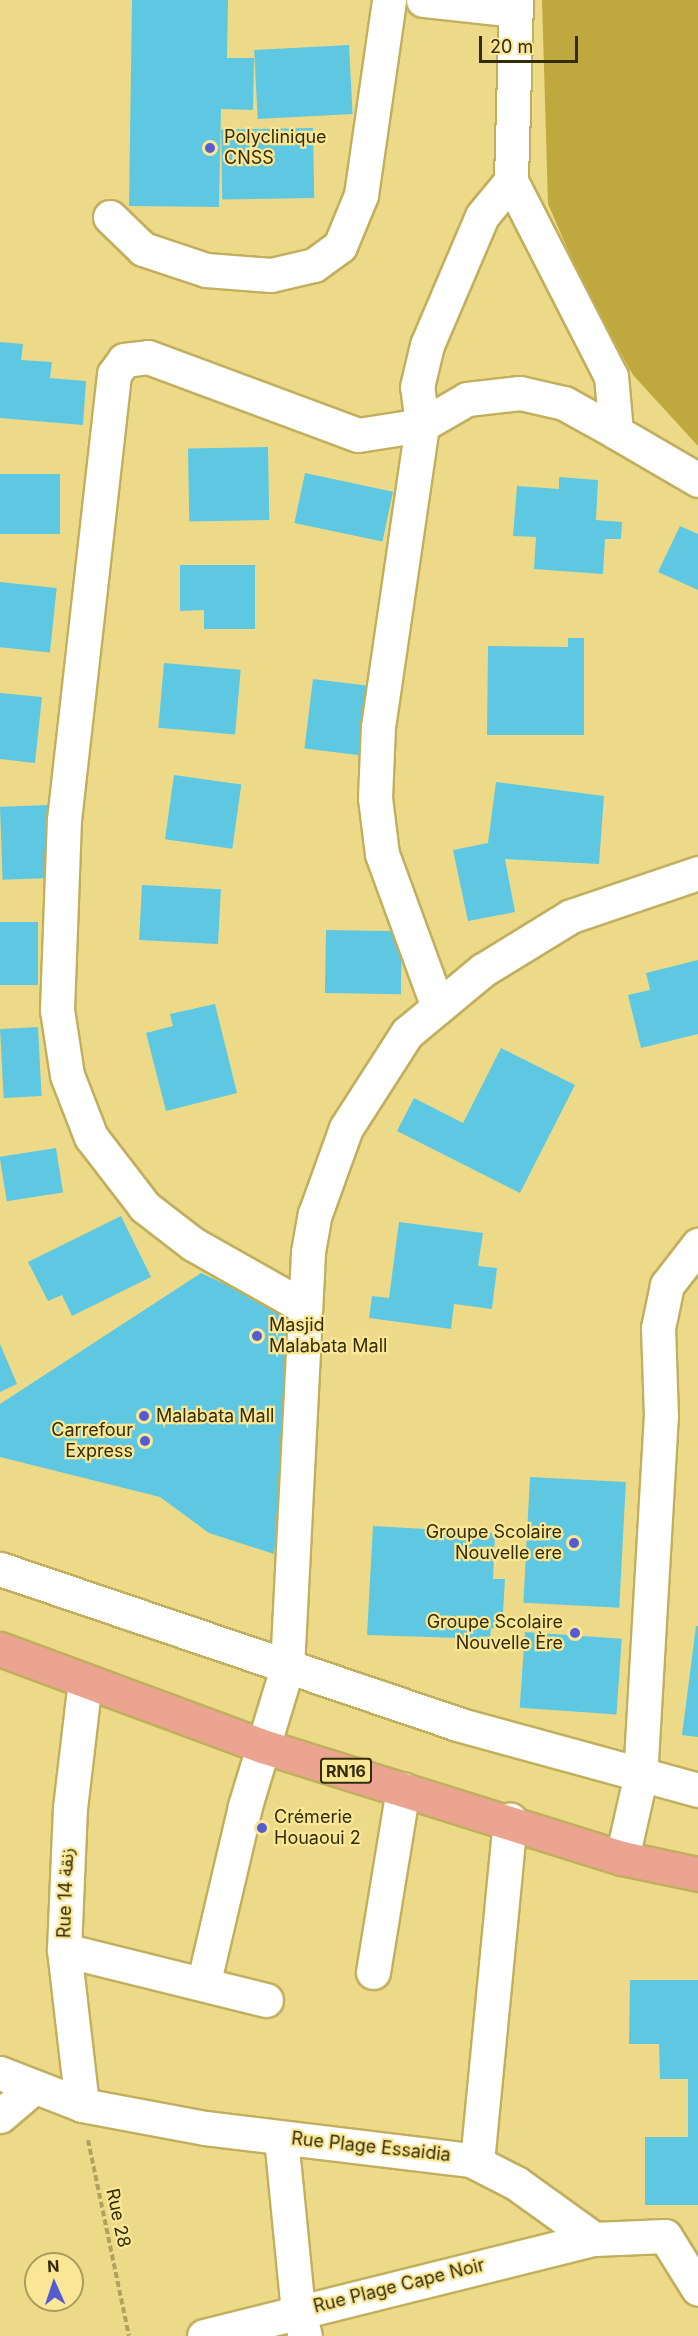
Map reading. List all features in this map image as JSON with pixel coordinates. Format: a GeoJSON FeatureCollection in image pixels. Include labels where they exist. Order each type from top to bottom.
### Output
{"type":"FeatureCollection","features":[{"type":"Feature","properties":{"kind":"main road","name":"RN16"},"geometry":{"type":"LineString","coordinates":[[0,1649],[262,1746],[510,1820],[622,1858],[698,1874]]}},
{"type":"Feature","properties":{"kind":"street"},"geometry":{"type":"LineString","coordinates":[[110,217],[143,249],[206,270],[271,275],[314,265],[340,246],[361,195],[389,0]]}},
{"type":"Feature","properties":{"kind":"street"},"geometry":{"type":"LineString","coordinates":[[423,0],[516,5],[511,181],[611,376],[616,432]]}},
{"type":"Feature","properties":{"kind":"street"},"geometry":{"type":"LineString","coordinates":[[438,1007],[382,854],[375,798],[387,641],[422,425],[417,387],[441,306],[482,216],[511,181]]}},
{"type":"Feature","properties":{"kind":"street"},"geometry":{"type":"LineString","coordinates":[[303,1306],[193,1244],[145,1207],[91,1137],[67,1075],[57,1010],[64,820],[111,388],[121,362],[144,357],[358,435],[422,425],[467,399],[520,393],[564,403],[698,480]]}},
{"type":"Feature","properties":{"kind":"street"},"geometry":{"type":"LineString","coordinates":[[204,1982],[262,1746],[287,1668],[303,1306],[315,1214],[346,1128],[384,1062],[438,1007],[483,970],[571,916],[698,873]]}},
{"type":"Feature","properties":{"kind":"street"},"geometry":{"type":"LineString","coordinates":[[622,1858],[640,1778],[661,1418],[657,1328],[668,1285],[698,1245]]}},
{"type":"Feature","properties":{"kind":"street"},"geometry":{"type":"LineString","coordinates":[[0,1569],[287,1668],[640,1778],[698,1790]]}},
{"type":"Feature","properties":{"kind":"street","name":"Rue 14 زنقة"},"geometry":{"type":"LineString","coordinates":[[81,2105],[64,1950],[70,1808],[85,1681]]}},
{"type":"Feature","properties":{"kind":"street"},"geometry":{"type":"LineString","coordinates":[[373,1972],[403,1789]]}},
{"type":"Feature","properties":{"kind":"street"},"geometry":{"type":"LineString","coordinates":[[477,2162],[510,1820]]}},
{"type":"Feature","properties":{"kind":"street"},"geometry":{"type":"LineString","coordinates":[[64,1950],[204,1982],[266,2000]]}},
{"type":"Feature","properties":{"kind":"street","name":"Rue Plage Essaidia"},"geometry":{"type":"LineString","coordinates":[[0,2073],[33,2088],[81,2105],[281,2138],[418,2149],[477,2162],[594,2239]]}},
{"type":"Feature","properties":{"kind":"street"},"geometry":{"type":"LineString","coordinates":[[0,2116],[33,2088]]}},
{"type":"Feature","properties":{"kind":"street"},"geometry":{"type":"LineString","coordinates":[[281,2138],[302,2323]]}},
{"type":"Feature","properties":{"kind":"street"},"geometry":{"type":"LineString","coordinates":[[594,2239],[665,2236],[698,2289]]}},
{"type":"Feature","properties":{"kind":"street","name":"Rue Plage Cape Noir"},"geometry":{"type":"LineString","coordinates":[[204,2336],[302,2323],[594,2239]]}},
{"type":"Feature","properties":{"kind":"path","name":"Rue 28"},"geometry":{"type":"LineString","coordinates":[[81,2105],[129,2336]]}},
{"type":"Feature","properties":{"kind":"shaded area"},"geometry":{"type":"Polygon","coordinates":[[[542,0],[698,0],[698,446],[633,375],[585,289],[548,204],[542,0]]]}},
{"type":"Feature","properties":{"kind":"building"},"geometry":{"type":"Polygon","coordinates":[[[132,0],[228,0],[227,58],[254,58],[253,110],[221,109],[219,207],[129,206],[132,0]]]}},
{"type":"Feature","properties":{"kind":"building"},"geometry":{"type":"Polygon","coordinates":[[[349,45],[353,114],[258,119],[254,50],[349,45]]]}},
{"type":"Feature","properties":{"kind":"building"},"geometry":{"type":"Polygon","coordinates":[[[313,128],[314,198],[222,200],[221,130],[313,128]]]}},
{"type":"Feature","properties":{"kind":"building"},"geometry":{"type":"Polygon","coordinates":[[[0,342],[23,344],[21,360],[52,362],[50,378],[86,381],[83,425],[0,418],[0,342]]]}},
{"type":"Feature","properties":{"kind":"building"},"geometry":{"type":"Polygon","coordinates":[[[268,447],[269,520],[189,521],[188,448],[268,447]]]}},
{"type":"Feature","properties":{"kind":"building"},"geometry":{"type":"Polygon","coordinates":[[[305,473],[393,492],[382,542],[294,523],[305,473]]]}},
{"type":"Feature","properties":{"kind":"building"},"geometry":{"type":"Polygon","coordinates":[[[0,474],[60,474],[60,534],[0,534],[0,474]]]}},
{"type":"Feature","properties":{"kind":"building"},"geometry":{"type":"Polygon","coordinates":[[[559,477],[598,480],[596,520],[622,522],[621,539],[605,539],[603,574],[534,569],[536,537],[513,536],[517,486],[559,489],[559,477]]]}},
{"type":"Feature","properties":{"kind":"building"},"geometry":{"type":"Polygon","coordinates":[[[680,526],[698,534],[698,590],[658,572],[680,526]]]}},
{"type":"Feature","properties":{"kind":"building"},"geometry":{"type":"Polygon","coordinates":[[[180,565],[255,565],[255,629],[204,629],[204,610],[180,611],[180,565]]]}},
{"type":"Feature","properties":{"kind":"building"},"geometry":{"type":"Polygon","coordinates":[[[0,582],[57,588],[50,653],[0,647],[0,582]]]}},
{"type":"Feature","properties":{"kind":"building"},"geometry":{"type":"Polygon","coordinates":[[[568,638],[584,638],[584,735],[487,735],[488,646],[568,647],[568,638]]]}},
{"type":"Feature","properties":{"kind":"building"},"geometry":{"type":"Polygon","coordinates":[[[164,663],[241,670],[235,734],[158,728],[164,663]]]}},
{"type":"Feature","properties":{"kind":"building"},"geometry":{"type":"Polygon","coordinates":[[[313,679],[369,686],[360,755],[304,748],[313,679]]]}},
{"type":"Feature","properties":{"kind":"building"},"geometry":{"type":"Polygon","coordinates":[[[0,693],[42,697],[35,763],[0,759],[0,693]]]}},
{"type":"Feature","properties":{"kind":"building"},"geometry":{"type":"Polygon","coordinates":[[[174,775],[241,784],[232,849],[165,839],[174,775]]]}},
{"type":"Feature","properties":{"kind":"building"},"geometry":{"type":"Polygon","coordinates":[[[496,782],[604,796],[599,864],[505,859],[515,912],[468,921],[453,850],[488,843],[496,782]]]}},
{"type":"Feature","properties":{"kind":"building"},"geometry":{"type":"Polygon","coordinates":[[[50,805],[53,878],[3,880],[0,807],[50,805]]]}},
{"type":"Feature","properties":{"kind":"building"},"geometry":{"type":"Polygon","coordinates":[[[142,885],[221,889],[218,944],[139,940],[142,885]]]}},
{"type":"Feature","properties":{"kind":"building"},"geometry":{"type":"Polygon","coordinates":[[[0,922],[38,922],[38,985],[0,985],[0,922]]]}},
{"type":"Feature","properties":{"kind":"building"},"geometry":{"type":"Polygon","coordinates":[[[326,930],[402,931],[401,994],[325,993],[326,930]]]}},
{"type":"Feature","properties":{"kind":"building"},"geometry":{"type":"Polygon","coordinates":[[[698,960],[698,1034],[641,1048],[628,995],[650,990],[646,973],[698,960]]]}},
{"type":"Feature","properties":{"kind":"building"},"geometry":{"type":"Polygon","coordinates":[[[215,1004],[237,1093],[166,1111],[146,1033],[173,1026],[170,1014],[215,1004]]]}},
{"type":"Feature","properties":{"kind":"building"},"geometry":{"type":"Polygon","coordinates":[[[38,1027],[42,1096],[4,1098],[0,1029],[38,1027]]]}},
{"type":"Feature","properties":{"kind":"building"},"geometry":{"type":"Polygon","coordinates":[[[501,1048],[575,1085],[520,1193],[397,1131],[414,1098],[463,1123],[501,1048]]]}},
{"type":"Feature","properties":{"kind":"building"},"geometry":{"type":"Polygon","coordinates":[[[56,1148],[63,1192],[7,1201],[0,1157],[56,1148]]]}},
{"type":"Feature","properties":{"kind":"building"},"geometry":{"type":"Polygon","coordinates":[[[121,1216],[151,1277],[72,1316],[62,1295],[48,1301],[28,1262],[121,1216]]]}},
{"type":"Feature","properties":{"kind":"building"},"geometry":{"type":"Polygon","coordinates":[[[399,1222],[483,1233],[478,1266],[497,1268],[492,1309],[454,1304],[451,1329],[369,1318],[372,1296],[389,1298],[399,1222]]]}},
{"type":"Feature","properties":{"kind":"building","name":"Malabata Mall"},"geometry":{"type":"Polygon","coordinates":[[[201,1273],[283,1311],[291,1358],[288,1429],[274,1554],[209,1533],[160,1497],[0,1457],[0,1404],[201,1273]]]}},
{"type":"Feature","properties":{"kind":"building"},"geometry":{"type":"Polygon","coordinates":[[[0,1344],[17,1384],[0,1392],[0,1344]]]}},
{"type":"Feature","properties":{"kind":"building","name":"Groupe Scolaire Nouvelle ere"},"geometry":{"type":"Polygon","coordinates":[[[530,1477],[626,1482],[619,1608],[523,1603],[530,1477]]]}},
{"type":"Feature","properties":{"kind":"building"},"geometry":{"type":"Polygon","coordinates":[[[373,1526],[495,1533],[493,1579],[505,1579],[502,1629],[491,1628],[490,1639],[367,1635],[373,1526]]]}},
{"type":"Feature","properties":{"kind":"building"},"geometry":{"type":"Polygon","coordinates":[[[696,1626],[698,1626],[698,1737],[682,1735],[696,1626]]]}},
{"type":"Feature","properties":{"kind":"building"},"geometry":{"type":"Polygon","coordinates":[[[525,1632],[622,1639],[616,1715],[520,1708],[525,1632]]]}},
{"type":"Feature","properties":{"kind":"building"},"geometry":{"type":"Polygon","coordinates":[[[630,1980],[698,1980],[698,2205],[645,2205],[645,2137],[688,2137],[688,2079],[660,2079],[659,2044],[629,2044],[630,1980]]]}},
{"type":"Feature","properties":{"kind":"place","name":"Polyclinique CNSS"},"geometry":{"type":"Point","coordinates":[210,148]}},
{"type":"Feature","properties":{"kind":"place","name":"Masjid Malabata Mall"},"geometry":{"type":"Point","coordinates":[257,1336]}},
{"type":"Feature","properties":{"kind":"place","name":"Malabata Mall"},"geometry":{"type":"Point","coordinates":[144,1416]}},
{"type":"Feature","properties":{"kind":"place","name":"Carrefour Express"},"geometry":{"type":"Point","coordinates":[145,1441]}},
{"type":"Feature","properties":{"kind":"place","name":"Groupe Scolaire Nouvelle ere"},"geometry":{"type":"Point","coordinates":[574,1543]}},
{"type":"Feature","properties":{"kind":"place","name":"Groupe Scolaire Nouvelle Ère"},"geometry":{"type":"Point","coordinates":[575,1633]}},
{"type":"Feature","properties":{"kind":"place","name":"Crémerie Houaoui 2"},"geometry":{"type":"Point","coordinates":[262,1828]}}]}
